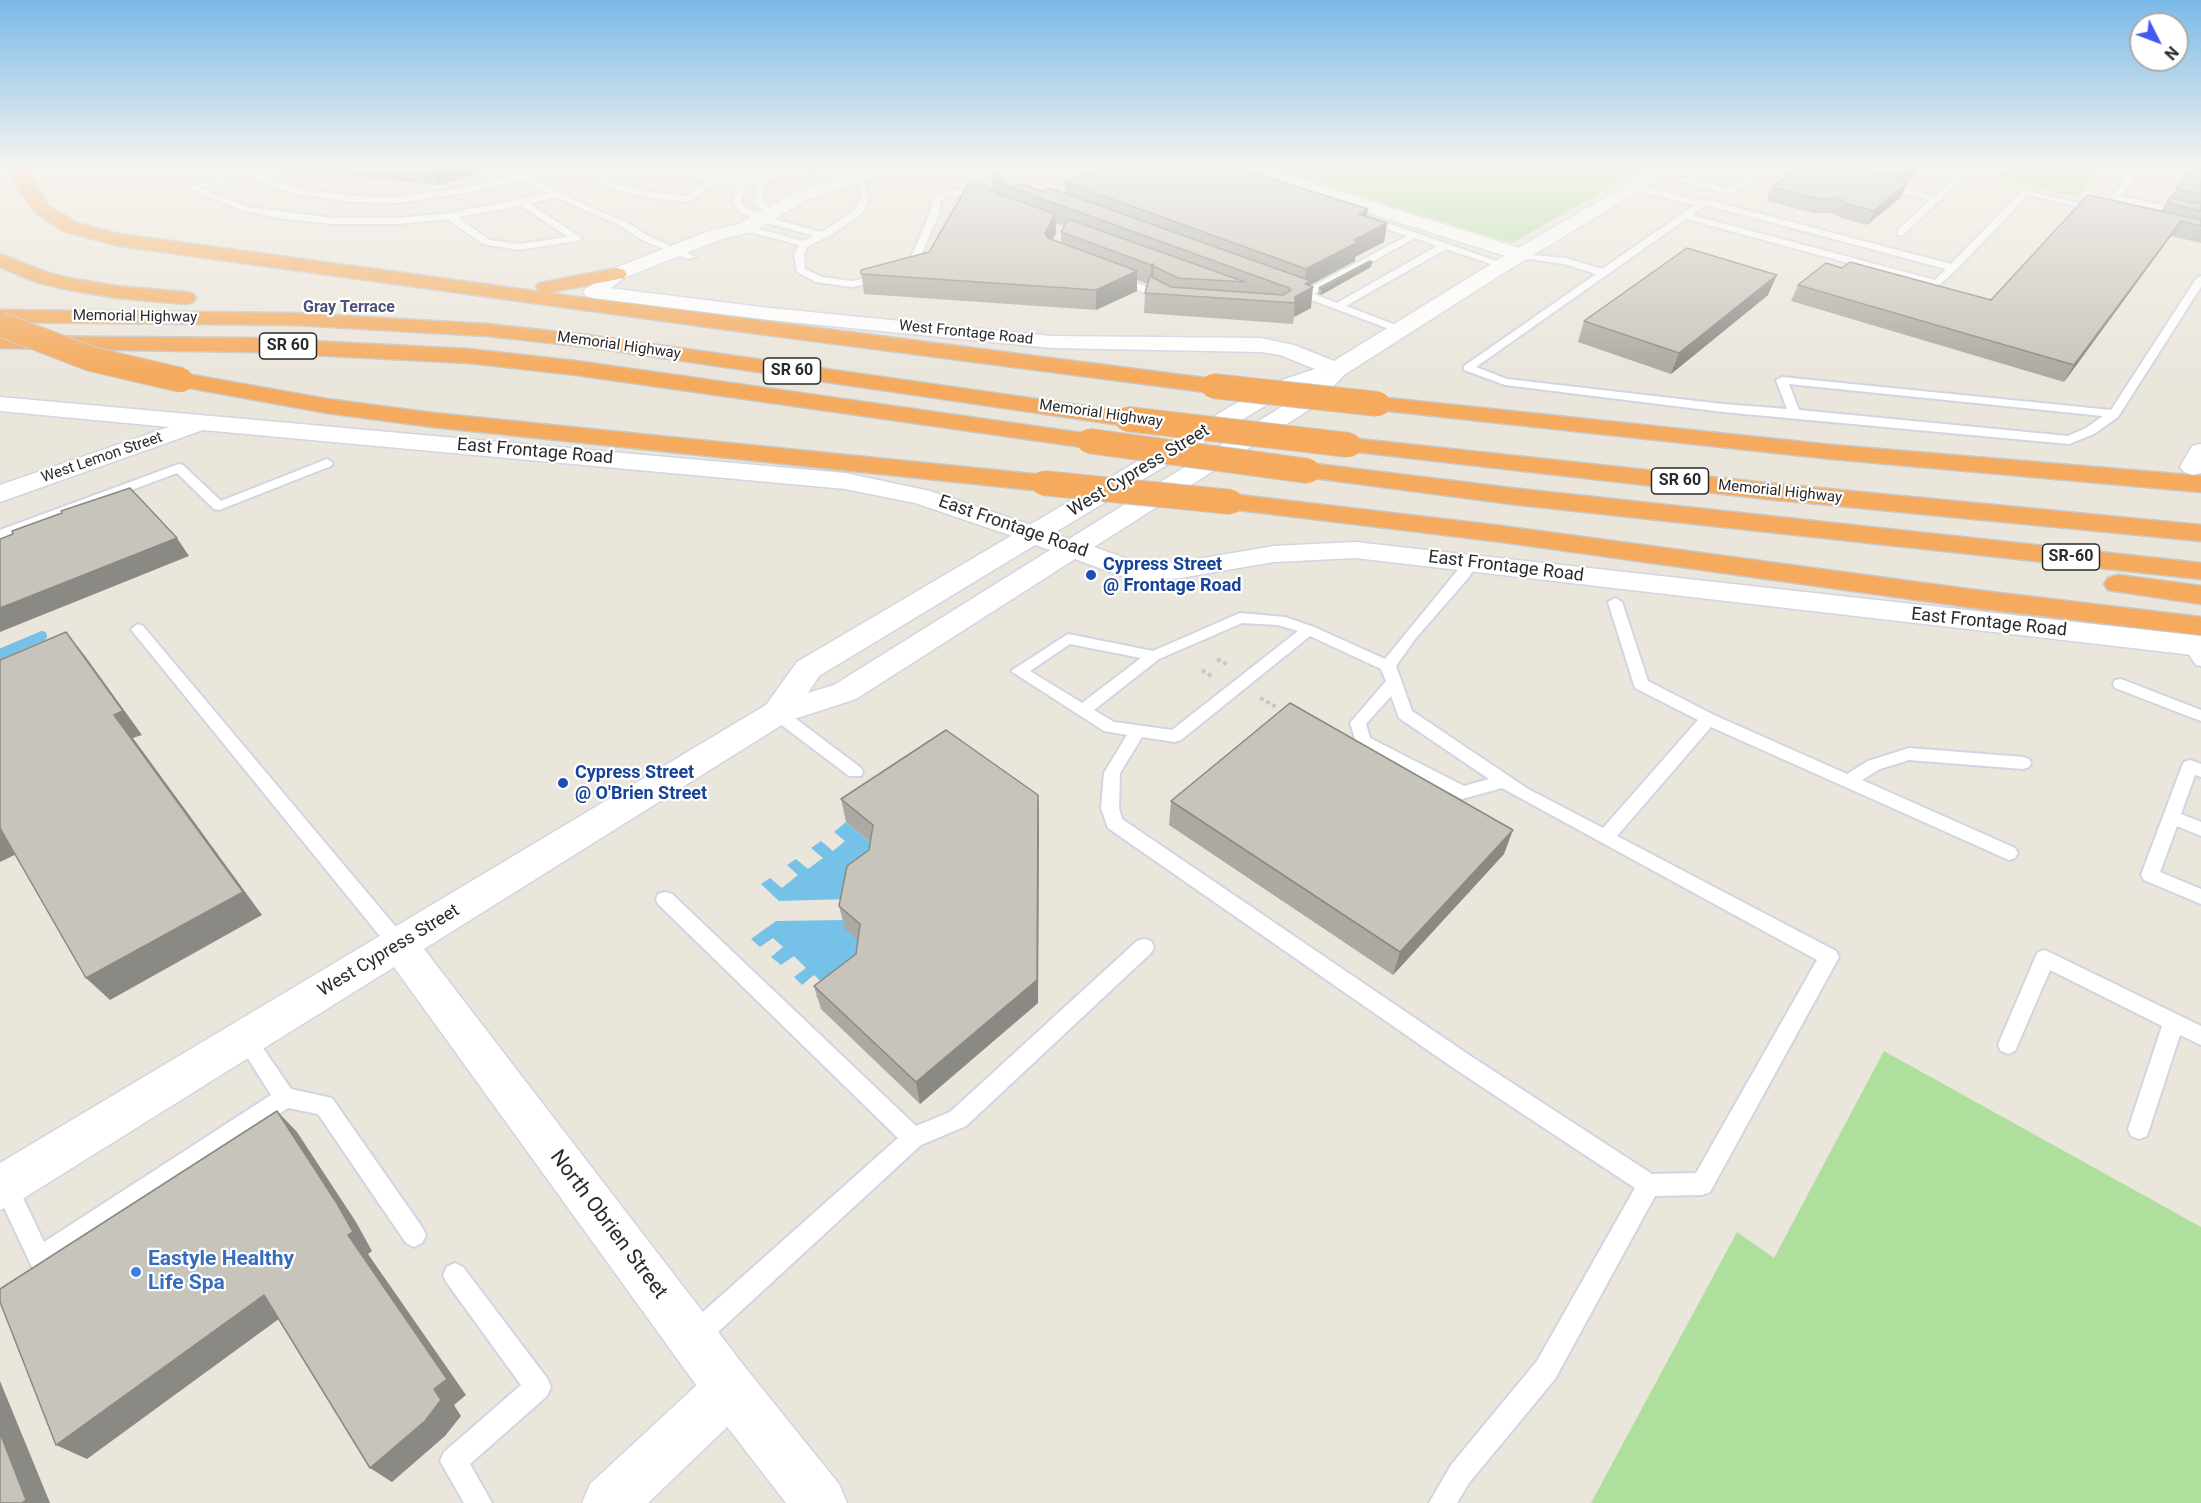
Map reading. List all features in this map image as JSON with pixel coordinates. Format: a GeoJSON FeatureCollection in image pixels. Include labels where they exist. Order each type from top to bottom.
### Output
{"type":"FeatureCollection","features":[{"type":"Feature","properties":{"kind":"highway"},"geometry":{"type":"LineString","coordinates":[[101,235],[119,240],[744,326],[1213,386],[1832,452],[2198,468]]}},
{"type":"Feature","properties":{"kind":"highway"},"geometry":{"type":"LineString","coordinates":[[166,235],[593,292]]}},
{"type":"Feature","properties":{"kind":"highway"},"geometry":{"type":"LineString","coordinates":[[0,260],[44,278],[117,292],[294,306],[456,327]]}},
{"type":"Feature","properties":{"kind":"highway"},"geometry":{"type":"LineString","coordinates":[[546,287],[615,284]]}},
{"type":"Feature","properties":{"kind":"highway","name":"Memorial Highway"},"geometry":{"type":"LineString","coordinates":[[0,316],[295,319],[456,327],[588,341],[1127,419],[1767,491],[2201,533]]}},
{"type":"Feature","properties":{"kind":"highway"},"geometry":{"type":"LineString","coordinates":[[0,324],[91,358],[181,380],[327,406],[494,426],[1230,502],[1502,534],[1975,599],[2198,645]]}},
{"type":"Feature","properties":{"kind":"highway","name":"Memorial Highway"},"geometry":{"type":"LineString","coordinates":[[0,342],[264,345],[469,356],[576,368],[1308,471],[1941,543],[2201,570]]}},
{"type":"Feature","properties":{"kind":"highway","name":"Memorial Highway"},"geometry":{"type":"LineString","coordinates":[[1941,543],[2053,575],[2201,595]]}},
{"type":"Feature","properties":{"kind":"street"},"geometry":{"type":"LineString","coordinates":[[615,284],[684,254],[738,235]]}},
{"type":"Feature","properties":{"kind":"street"},"geometry":{"type":"LineString","coordinates":[[1448,235],[1524,255]]}},
{"type":"Feature","properties":{"kind":"street","name":"West Cypress Street"},"geometry":{"type":"LineString","coordinates":[[777,712],[808,669],[1275,390],[1336,370],[1503,266],[1558,235]]}},
{"type":"Feature","properties":{"kind":"street"},"geometry":{"type":"LineString","coordinates":[[615,284],[645,276],[684,254]]}},
{"type":"Feature","properties":{"kind":"street"},"geometry":{"type":"LineString","coordinates":[[645,276],[654,292],[666,301]]}},
{"type":"Feature","properties":{"kind":"street","name":"West Frontage Road"},"geometry":{"type":"LineString","coordinates":[[593,292],[615,284],[666,301],[770,315],[1052,342],[1261,345],[1286,350],[1336,370]]}},
{"type":"Feature","properties":{"kind":"street","name":"West Cypress Street"},"geometry":{"type":"LineString","coordinates":[[2,1187],[777,712],[844,692],[1307,401],[1336,370]]}},
{"type":"Feature","properties":{"kind":"street","name":"East Frontage Road"},"geometry":{"type":"LineString","coordinates":[[0,404],[845,481],[921,496],[1072,548],[1128,570],[1142,572],[1162,573],[1274,554],[1355,550],[2198,645]]}},
{"type":"Feature","properties":{"kind":"street","name":"West Lemon Street"},"geometry":{"type":"LineString","coordinates":[[0,494],[204,423]]}},
{"type":"Feature","properties":{"kind":"street","name":"North Obrien Street"},"geometry":{"type":"LineString","coordinates":[[399,945],[730,1389],[820,1503]]}},
{"type":"Feature","properties":{"kind":"street"},"geometry":{"type":"LineString","coordinates":[[609,1503],[730,1389]]}},
{"type":"Feature","properties":{"kind":"lane"},"geometry":{"type":"LineString","coordinates":[[477,235],[486,242],[519,247],[577,238],[573,235]]}},
{"type":"Feature","properties":{"kind":"lane"},"geometry":{"type":"LineString","coordinates":[[640,235],[684,254]]}},
{"type":"Feature","properties":{"kind":"lane"},"geometry":{"type":"LineString","coordinates":[[771,235],[804,244]]}},
{"type":"Feature","properties":{"kind":"lane"},"geometry":{"type":"LineString","coordinates":[[822,235],[804,244],[799,255],[800,270],[820,280],[852,284],[886,278],[912,267],[925,235]]}},
{"type":"Feature","properties":{"kind":"lane"},"geometry":{"type":"LineString","coordinates":[[1657,235],[1468,368],[1505,382],[1723,408],[2069,440],[2090,431],[2114,414],[2201,279]]}},
{"type":"Feature","properties":{"kind":"lane"},"geometry":{"type":"LineString","coordinates":[[1756,235],[1937,284],[1985,235]]}},
{"type":"Feature","properties":{"kind":"lane"},"geometry":{"type":"LineString","coordinates":[[1829,235],[1953,268]]}},
{"type":"Feature","properties":{"kind":"lane"},"geometry":{"type":"LineString","coordinates":[[1306,294],[1413,236],[1503,266]]}},
{"type":"Feature","properties":{"kind":"lane"},"geometry":{"type":"LineString","coordinates":[[1337,308],[1444,246]]}},
{"type":"Feature","properties":{"kind":"lane"},"geometry":{"type":"LineString","coordinates":[[1524,255],[1600,275]]}},
{"type":"Feature","properties":{"kind":"lane"},"geometry":{"type":"LineString","coordinates":[[1105,273],[1157,293],[1174,303]]}},
{"type":"Feature","properties":{"kind":"lane"},"geometry":{"type":"LineString","coordinates":[[1284,286],[1400,330]]}},
{"type":"Feature","properties":{"kind":"lane"},"geometry":{"type":"LineString","coordinates":[[1794,413],[1782,380],[2114,414]]}},
{"type":"Feature","properties":{"kind":"lane"},"geometry":{"type":"LineString","coordinates":[[0,535],[179,468],[219,506],[327,463]]}},
{"type":"Feature","properties":{"kind":"lane"},"geometry":{"type":"LineString","coordinates":[[1388,666],[1471,563]]}},
{"type":"Feature","properties":{"kind":"lane"},"geometry":{"type":"LineString","coordinates":[[1615,602],[1641,684],[1708,719],[2009,853]]}},
{"type":"Feature","properties":{"kind":"lane"},"geometry":{"type":"LineString","coordinates":[[1083,710],[1154,656],[1240,618],[1280,620],[1309,630],[1388,666],[1405,714],[1522,793],[1829,957],[1702,1184],[1649,1185],[1462,1062],[1114,824],[1110,808],[1112,773],[1138,731]]}},
{"type":"Feature","properties":{"kind":"lane"},"geometry":{"type":"LineString","coordinates":[[138,629],[399,945]]}},
{"type":"Feature","properties":{"kind":"lane"},"geometry":{"type":"LineString","coordinates":[[1154,656],[1068,639],[1019,671],[1110,727],[1175,736],[1309,630]]}},
{"type":"Feature","properties":{"kind":"lane"},"geometry":{"type":"LineString","coordinates":[[1394,683],[1358,723],[1363,741],[1462,793],[1505,781]]}},
{"type":"Feature","properties":{"kind":"lane"},"geometry":{"type":"LineString","coordinates":[[2121,684],[2201,716]]}},
{"type":"Feature","properties":{"kind":"lane"},"geometry":{"type":"LineString","coordinates":[[777,712],[855,772]]}},
{"type":"Feature","properties":{"kind":"lane"},"geometry":{"type":"LineString","coordinates":[[1606,837],[1708,719]]}},
{"type":"Feature","properties":{"kind":"lane"},"geometry":{"type":"LineString","coordinates":[[1848,781],[1874,765],[1909,754],[2023,763]]}},
{"type":"Feature","properties":{"kind":"lane"},"geometry":{"type":"LineString","coordinates":[[2201,771],[2190,766],[2150,875],[2201,897]]}},
{"type":"Feature","properties":{"kind":"lane"},"geometry":{"type":"LineString","coordinates":[[2171,817],[2201,830]]}},
{"type":"Feature","properties":{"kind":"lane"},"geometry":{"type":"LineString","coordinates":[[665,899],[913,1138]]}},
{"type":"Feature","properties":{"kind":"lane"},"geometry":{"type":"LineString","coordinates":[[692,1338],[913,1138],[958,1119],[1144,947]]}},
{"type":"Feature","properties":{"kind":"lane"},"geometry":{"type":"LineString","coordinates":[[2008,1045],[2045,958],[2201,1036]]}},
{"type":"Feature","properties":{"kind":"lane"},"geometry":{"type":"LineString","coordinates":[[2139,1130],[2174,1022]]}},
{"type":"Feature","properties":{"kind":"lane"},"geometry":{"type":"LineString","coordinates":[[245,1038],[285,1098]]}},
{"type":"Feature","properties":{"kind":"lane"},"geometry":{"type":"LineString","coordinates":[[2,1187],[40,1259],[285,1098],[324,1105],[414,1235]]}},
{"type":"Feature","properties":{"kind":"lane"},"geometry":{"type":"LineString","coordinates":[[1442,1503],[1460,1474],[1546,1370],[1649,1185]]}},
{"type":"Feature","properties":{"kind":"lane"},"geometry":{"type":"LineString","coordinates":[[455,1275],[538,1387],[453,1461],[479,1503]]}},
{"type":"Feature","properties":{"kind":"path"},"geometry":{"type":"LineString","coordinates":[[1255,695],[1278,708]]}},
{"type":"Feature","properties":{"kind":"green space"},"geometry":{"type":"Polygon","coordinates":[[[1487,235],[1526,235],[1512,243],[1487,235]]]}},
{"type":"Feature","properties":{"kind":"green space"},"geometry":{"type":"Polygon","coordinates":[[[1884,1051],[2201,1227],[2201,1503],[1591,1503],[1737,1232],[1774,1258],[1884,1051]]]}},
{"type":"Feature","properties":{"kind":"water"},"geometry":{"type":"Polygon","coordinates":[[[846,822],[878,849],[851,899],[779,901],[761,884],[770,878],[782,888],[798,875],[787,865],[796,859],[808,869],[823,858],[811,848],[821,841],[833,851],[845,841],[834,832],[846,822]]]}},
{"type":"Feature","properties":{"kind":"water"},"geometry":{"type":"Polygon","coordinates":[[[846,920],[865,947],[825,1006],[816,996],[827,987],[814,975],[802,985],[794,977],[806,968],[794,956],[781,965],[771,957],[783,947],[773,938],[760,947],[751,939],[776,921],[846,920]]]}},
{"type":"Feature","properties":{"kind":"building"},"geometry":{"type":"Polygon","coordinates":[[[939,235],[1046,235],[1048,238],[1137,271],[1096,290],[861,274],[861,270],[929,252],[939,235]]]}},
{"type":"Feature","properties":{"kind":"building"},"geometry":{"type":"Polygon","coordinates":[[[1070,235],[1113,235],[1245,282],[1178,278],[1153,266],[1154,264],[1151,265],[1070,235]]]}},
{"type":"Feature","properties":{"kind":"building"},"geometry":{"type":"Polygon","coordinates":[[[1143,235],[1182,235],[1311,281],[1305,284],[1313,287],[1295,297],[1295,303],[1145,293],[1150,276],[1171,287],[1283,295],[1291,290],[1143,235]]]}},
{"type":"Feature","properties":{"kind":"building"},"geometry":{"type":"Polygon","coordinates":[[[1212,235],[1363,235],[1354,240],[1358,242],[1306,269],[1212,235]]]}},
{"type":"Feature","properties":{"kind":"building"},"geometry":{"type":"Polygon","coordinates":[[[2051,235],[2170,235],[2074,365],[1798,285],[1826,263],[1842,268],[1850,262],[1991,300],[2051,235]]]}},
{"type":"Feature","properties":{"kind":"building"},"geometry":{"type":"Polygon","coordinates":[[[1687,248],[1777,275],[1679,353],[1584,321],[1687,248]]]}},
{"type":"Feature","properties":{"kind":"building"},"geometry":{"type":"Polygon","coordinates":[[[1372,262],[1322,289],[1319,288],[1372,262]]]}},
{"type":"Feature","properties":{"kind":"building"},"geometry":{"type":"Polygon","coordinates":[[[130,488],[177,538],[0,608],[0,539],[13,534],[12,531],[62,513],[61,511],[130,488]]]}},
{"type":"Feature","properties":{"kind":"building"},"geometry":{"type":"Polygon","coordinates":[[[66,632],[123,711],[114,715],[243,892],[86,978],[0,828],[0,660],[66,632]]]}},
{"type":"Feature","properties":{"kind":"building"},"geometry":{"type":"Polygon","coordinates":[[[1290,703],[1513,830],[1400,952],[1171,801],[1290,703]]]}},
{"type":"Feature","properties":{"kind":"building"},"geometry":{"type":"Polygon","coordinates":[[[946,730],[1038,795],[1037,980],[916,1082],[814,986],[856,954],[860,924],[839,906],[847,866],[869,850],[873,825],[841,799],[946,730]]]}},
{"type":"Feature","properties":{"kind":"building"},"geometry":{"type":"Polygon","coordinates":[[[277,1111],[336,1202],[353,1232],[348,1235],[447,1379],[434,1389],[441,1400],[425,1421],[370,1468],[264,1295],[56,1445],[0,1302],[0,1289],[277,1111]]]}},
{"type":"Feature","properties":{"kind":"building"},"geometry":{"type":"Polygon","coordinates":[[[0,1433],[26,1500],[22,1503],[0,1503],[0,1433]]]}},
{"type":"Feature","properties":{"kind":"waterway"},"geometry":{"type":"LineString","coordinates":[[0,654],[42,636]]}},
{"type":"Feature","properties":{"kind":"place","name":"Cypress Street @ Frontage Road"},"geometry":{"type":"Point","coordinates":[1091,575]}},
{"type":"Feature","properties":{"kind":"place","name":"Cypress Street @ O'Brien Street"},"geometry":{"type":"Point","coordinates":[563,783]}},
{"type":"Feature","properties":{"kind":"place","name":"Eastyle Healthy Life Spa"},"geometry":{"type":"Point","coordinates":[136,1272]}},
{"type":"Feature","properties":{"kind":"district","name":"Gray Terrace"},"geometry":{"type":"Point","coordinates":[349,308]}}]}
